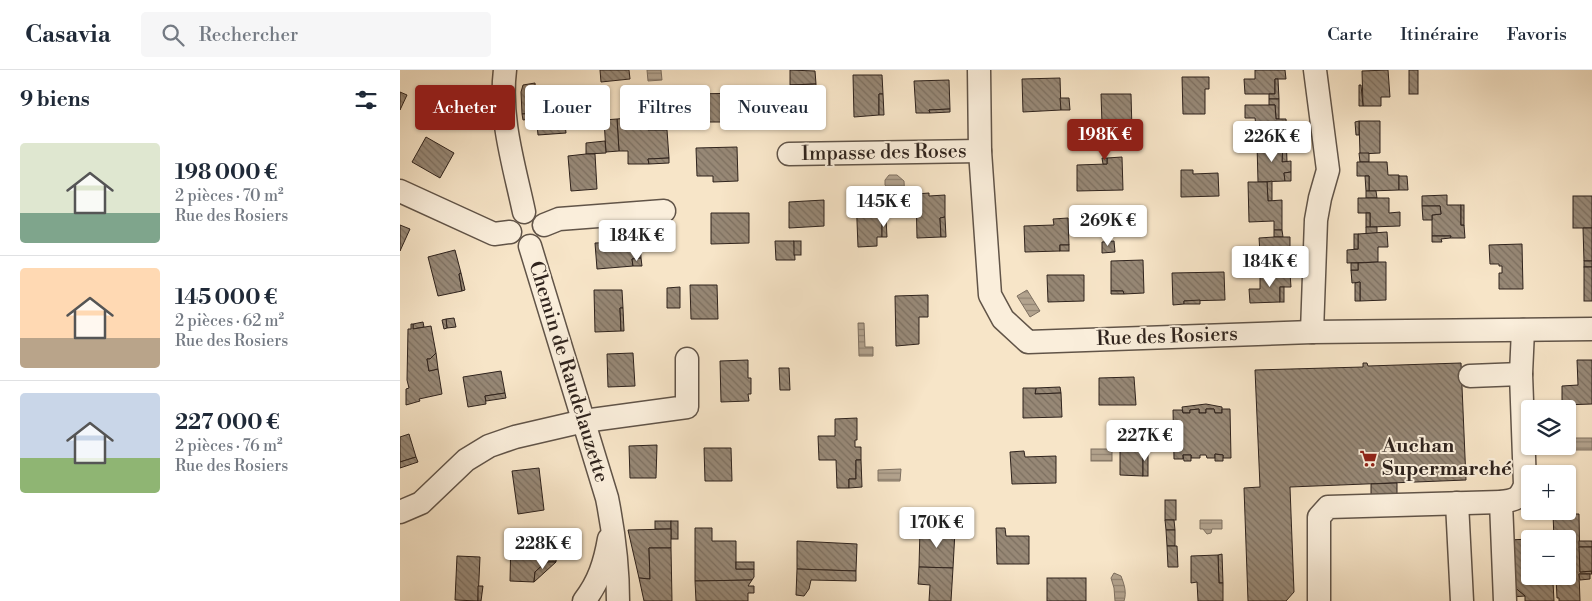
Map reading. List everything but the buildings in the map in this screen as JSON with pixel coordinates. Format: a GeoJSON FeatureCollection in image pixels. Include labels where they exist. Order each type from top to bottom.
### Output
{"type":"FeatureCollection","features":[{"type":"Feature","properties":{"kind":"street"},"geometry":{"type":"LineString","coordinates":[[505,70],[504,107],[506,131],[524,212]]}},
{"type":"Feature","properties":{"kind":"street","name":"Rue des Rosiers"},"geometry":{"type":"LineString","coordinates":[[979,70],[980,151],[990,295],[1002,319],[1028,342],[1312,332],[1592,329]]}},
{"type":"Feature","properties":{"kind":"street"},"geometry":{"type":"LineString","coordinates":[[1312,332],[1316,220],[1328,170],[1315,70]]}},
{"type":"Feature","properties":{"kind":"street","name":"Impasse des Roses"},"geometry":{"type":"LineString","coordinates":[[788,154],[980,151]]}},
{"type":"Feature","properties":{"kind":"street"},"geometry":{"type":"LineString","coordinates":[[400,191],[494,234],[510,232]]}},
{"type":"Feature","properties":{"kind":"street"},"geometry":{"type":"LineString","coordinates":[[544,225],[560,219],[664,211]]}},
{"type":"Feature","properties":{"kind":"street"},"geometry":{"type":"LineString","coordinates":[[524,212],[536,214],[544,225],[544,232],[541,238],[530,246],[517,243],[512,238],[510,232],[510,225],[513,219],[517,214],[524,212]]}},
{"type":"Feature","properties":{"kind":"street","name":"Chemin de Raudelauzette"},"geometry":{"type":"LineString","coordinates":[[530,246],[607,498],[618,560],[618,601]]}},
{"type":"Feature","properties":{"kind":"street"},"geometry":{"type":"LineString","coordinates":[[1320,601],[1319,517],[1328,508],[1501,502],[1513,500],[1521,495],[1525,485],[1521,374],[1523,330]]}},
{"type":"Feature","properties":{"kind":"street"},"geometry":{"type":"LineString","coordinates":[[400,512],[421,503],[466,460],[489,446],[515,436],[584,421],[687,407],[687,359]]}},
{"type":"Feature","properties":{"kind":"street"},"geometry":{"type":"LineString","coordinates":[[1470,376],[1521,374]]}},
{"type":"Feature","properties":{"kind":"street","name":"Chemin de Raudelauzette"},"geometry":{"type":"LineString","coordinates":[[584,601],[596,583],[606,559],[610,535],[607,498]]}},
{"type":"Feature","properties":{"kind":"street"},"geometry":{"type":"LineString","coordinates":[[1501,502],[1505,601]]}},
{"type":"Feature","properties":{"kind":"street"},"geometry":{"type":"LineString","coordinates":[[1457,503],[1462,601]]}},
{"type":"Feature","properties":{"kind":"shaded area"},"geometry":{"type":"Polygon","coordinates":[[[647,70],[661,70],[662,80],[648,81],[647,70]]]}},
{"type":"Feature","properties":{"kind":"shaded area"},"geometry":{"type":"Polygon","coordinates":[[[889,175],[897,175],[904,181],[905,198],[902,202],[885,185],[885,180],[889,175]]]}},
{"type":"Feature","properties":{"kind":"shaded area"},"geometry":{"type":"Polygon","coordinates":[[[1027,290],[1040,311],[1030,317],[1017,296],[1027,290]]]}},
{"type":"Feature","properties":{"kind":"shaded area"},"geometry":{"type":"Polygon","coordinates":[[[858,323],[864,323],[865,347],[873,347],[873,356],[859,356],[858,323]]]}},
{"type":"Feature","properties":{"kind":"shaded area"},"geometry":{"type":"Polygon","coordinates":[[[1576,438],[1592,438],[1592,450],[1576,450],[1576,438]]]}},
{"type":"Feature","properties":{"kind":"shaded area"},"geometry":{"type":"Polygon","coordinates":[[[1091,449],[1112,449],[1112,461],[1091,461],[1091,449]]]}},
{"type":"Feature","properties":{"kind":"shaded area"},"geometry":{"type":"Polygon","coordinates":[[[901,469],[900,481],[878,481],[878,470],[901,469]]]}},
{"type":"Feature","properties":{"kind":"shaded area"},"geometry":{"type":"Polygon","coordinates":[[[1200,520],[1222,520],[1222,529],[1212,529],[1211,533],[1207,534],[1203,529],[1200,529],[1200,520]]]}},
{"type":"Feature","properties":{"kind":"shaded area"},"geometry":{"type":"Polygon","coordinates":[[[1114,573],[1121,576],[1125,591],[1124,601],[1115,601],[1111,578],[1114,573]]]}},
{"type":"Feature","properties":{"kind":"place","name":"Auchan Supermarché"},"geometry":{"type":"Point","coordinates":[1368,458]}}]}
